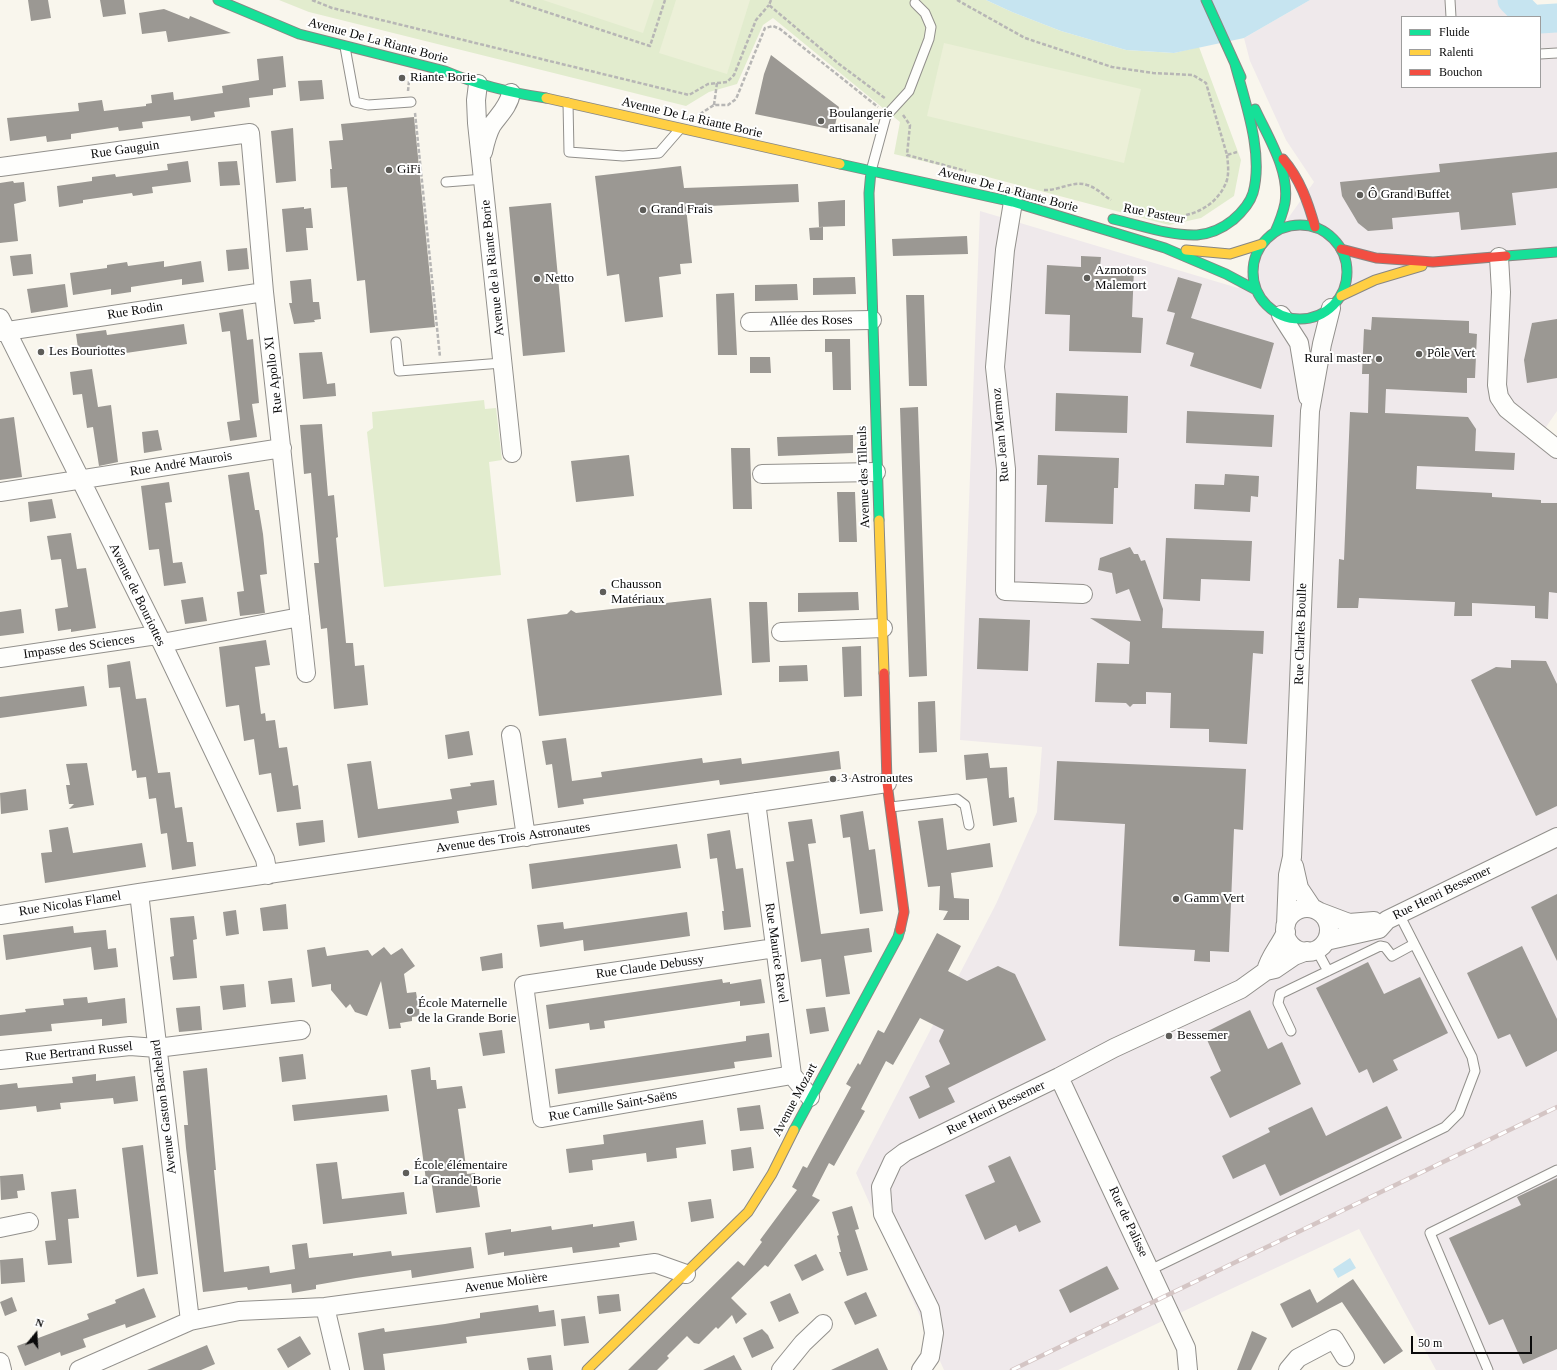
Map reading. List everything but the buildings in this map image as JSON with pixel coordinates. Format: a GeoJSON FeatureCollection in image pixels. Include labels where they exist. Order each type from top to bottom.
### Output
{"type":"FeatureCollection","features":[{"type":"Feature","properties":{"kind":"street","name":"Rue Pasteur"},"geometry":{"type":"LineString","coordinates":[[1206,0],[1273,147],[1284,180],[1285,201],[1275,232]]}},
{"type":"Feature","properties":{"kind":"street","name":"Avenue De La Riante Borie"},"geometry":{"type":"LineString","coordinates":[[220,1],[299,34],[444,71],[478,84],[511,93],[548,98],[680,129],[1013,202],[1165,248],[1226,274],[1256,290]]}},
{"type":"Feature","properties":{"kind":"street","name":"Rue Pasteur"},"geometry":{"type":"LineString","coordinates":[[1102,217],[1174,233],[1198,235],[1214,231],[1228,224],[1239,215],[1253,195],[1256,175],[1255,148],[1235,64]]}},
{"type":"Feature","properties":{"kind":"street","name":"Avenue de la Riante Borie"},"geometry":{"type":"LineString","coordinates":[[478,84],[476,100],[512,453]]}},
{"type":"Feature","properties":{"kind":"street"},"geometry":{"type":"LineString","coordinates":[[482,159],[486,139],[492,126],[510,100],[511,93]]}},
{"type":"Feature","properties":{"kind":"street","name":"Rue Gauguin"},"geometry":{"type":"LineString","coordinates":[[0,168],[250,133]]}},
{"type":"Feature","properties":{"kind":"street","name":"Rue Apollo XI"},"geometry":{"type":"LineString","coordinates":[[250,133],[264,292],[306,673]]}},
{"type":"Feature","properties":{"kind":"street","name":"Rue Pasteur"},"geometry":{"type":"LineString","coordinates":[[1273,147],[1294,171],[1307,198],[1315,227]]}},
{"type":"Feature","properties":{"kind":"street","name":"Avenue des Tilleuls"},"geometry":{"type":"LineString","coordinates":[[871,170],[869,193],[872,320],[887,783]]}},
{"type":"Feature","properties":{"kind":"street","name":"Rue Jean Mermoz"},"geometry":{"type":"LineString","coordinates":[[1013,202],[1005,250],[995,367],[1006,469],[1005,591],[1082,594]]}},
{"type":"Feature","properties":{"kind":"street"},"geometry":{"type":"LineString","coordinates":[[1046,212],[1090,215]]}},
{"type":"Feature","properties":{"kind":"street"},"geometry":{"type":"LineString","coordinates":[[1336,302],[1346,281],[1347,265],[1342,249],[1330,236],[1315,227],[1302,225],[1288,226],[1275,232],[1262,244],[1255,258],[1253,274],[1256,290],[1266,305],[1281,315],[1298,319],[1315,316],[1336,302],[1375,280],[1433,262]]}},
{"type":"Feature","properties":{"kind":"street","name":"Avenue De La Riante Borie"},"geometry":{"type":"LineString","coordinates":[[1165,248],[1230,254],[1262,244]]}},
{"type":"Feature","properties":{"kind":"street"},"geometry":{"type":"LineString","coordinates":[[1342,249],[1376,258],[1433,262],[1557,252]]}},
{"type":"Feature","properties":{"kind":"street"},"geometry":{"type":"LineString","coordinates":[[1499,257],[1501,292],[1497,385],[1499,397],[1507,409],[1557,449]]}},
{"type":"Feature","properties":{"kind":"street","name":"Rue Rodin"},"geometry":{"type":"LineString","coordinates":[[2,327],[264,292]]}},
{"type":"Feature","properties":{"kind":"street","name":"Rue Charles Boulle"},"geometry":{"type":"LineString","coordinates":[[1286,929],[1288,875],[1292,858],[1310,411],[1322,344],[1336,302]]}},
{"type":"Feature","properties":{"kind":"street","name":"Rue Charles Boulle"},"geometry":{"type":"LineString","coordinates":[[1281,315],[1299,343],[1310,411]]}},
{"type":"Feature","properties":{"kind":"street","name":"Allée des Roses"},"geometry":{"type":"LineString","coordinates":[[750,322],[872,320]]}},
{"type":"Feature","properties":{"kind":"street","name":"Avenue de Bouriottes"},"geometry":{"type":"LineString","coordinates":[[2,327],[159,639],[265,859],[268,875]]}},
{"type":"Feature","properties":{"kind":"street","name":"Rue André Maurois"},"geometry":{"type":"LineString","coordinates":[[0,492],[282,448]]}},
{"type":"Feature","properties":{"kind":"street"},"geometry":{"type":"LineString","coordinates":[[762,474],[876,472]]}},
{"type":"Feature","properties":{"kind":"street"},"geometry":{"type":"LineString","coordinates":[[159,639],[300,617]]}},
{"type":"Feature","properties":{"kind":"street"},"geometry":{"type":"LineString","coordinates":[[781,632],[883,628]]}},
{"type":"Feature","properties":{"kind":"street","name":"Impasse des Sciences"},"geometry":{"type":"LineString","coordinates":[[0,658],[159,639]]}},
{"type":"Feature","properties":{"kind":"street"},"geometry":{"type":"LineString","coordinates":[[511,735],[526,836]]}},
{"type":"Feature","properties":{"kind":"street","name":"Avenue des Trois Astronautes"},"geometry":{"type":"LineString","coordinates":[[139,893],[887,783]]}},
{"type":"Feature","properties":{"kind":"street","name":"Avenue Mozart"},"geometry":{"type":"LineString","coordinates":[[587,1370],[748,1212],[772,1174],[810,1097],[898,937],[904,912],[887,783]]}},
{"type":"Feature","properties":{"kind":"street","name":"Rue Maurice Ravel"},"geometry":{"type":"LineString","coordinates":[[756,802],[792,1075]]}},
{"type":"Feature","properties":{"kind":"street","name":"Rue Henri Bessemer"},"geometry":{"type":"LineString","coordinates":[[921,1370],[930,1357],[934,1333],[930,1309],[883,1214],[881,1187],[893,1160],[905,1152],[1059,1077],[1128,1041],[1241,989],[1266,971],[1275,969],[1294,956],[1316,947],[1379,929],[1393,917],[1557,837]]}},
{"type":"Feature","properties":{"kind":"street","name":"Rue Charles Boulle"},"geometry":{"type":"LineString","coordinates":[[1292,858],[1299,888],[1316,910]]}},
{"type":"Feature","properties":{"kind":"street","name":"Rue Nicolas Flamel"},"geometry":{"type":"LineString","coordinates":[[0,915],[139,893]]}},
{"type":"Feature","properties":{"kind":"street","name":"Avenue Gaston Bachelard"},"geometry":{"type":"LineString","coordinates":[[139,893],[190,1321]]}},
{"type":"Feature","properties":{"kind":"street","name":"Rue Henri Bessemer"},"geometry":{"type":"LineString","coordinates":[[1266,971],[1268,962],[1280,945],[1288,919],[1299,910],[1316,910]]}},
{"type":"Feature","properties":{"kind":"street"},"geometry":{"type":"LineString","coordinates":[[1316,910],[1349,922],[1393,917]]}},
{"type":"Feature","properties":{"kind":"street"},"geometry":{"type":"LineString","coordinates":[[1286,929],[1292,945],[1297,949],[1316,947],[1328,935],[1328,922],[1316,910]]}},
{"type":"Feature","properties":{"kind":"street","name":"Rue Claude Debussy"},"geometry":{"type":"LineString","coordinates":[[524,985],[775,948]]}},
{"type":"Feature","properties":{"kind":"street","name":"Rue Camille Saint-Saëns"},"geometry":{"type":"LineString","coordinates":[[524,985],[542,1118],[792,1075]]}},
{"type":"Feature","properties":{"kind":"street","name":"Rue Bertrand Russel"},"geometry":{"type":"LineString","coordinates":[[0,1060],[130,1046],[157,1048],[301,1030]]}},
{"type":"Feature","properties":{"kind":"street"},"geometry":{"type":"LineString","coordinates":[[792,1075],[810,1097]]}},
{"type":"Feature","properties":{"kind":"street","name":"Rue de Palisse"},"geometry":{"type":"LineString","coordinates":[[1059,1077],[1186,1348],[1188,1370]]}},
{"type":"Feature","properties":{"kind":"street"},"geometry":{"type":"LineString","coordinates":[[0,1228],[29,1222]]}},
{"type":"Feature","properties":{"kind":"street","name":"Avenue Molière"},"geometry":{"type":"LineString","coordinates":[[79,1370],[190,1321],[239,1311],[325,1308],[655,1263],[686,1274]]}},
{"type":"Feature","properties":{"kind":"street"},"geometry":{"type":"LineString","coordinates":[[325,1308],[340,1370]]}},
{"type":"Feature","properties":{"kind":"street"},"geometry":{"type":"LineString","coordinates":[[781,1370],[803,1343],[823,1324]]}},
{"type":"Feature","properties":{"kind":"street"},"geometry":{"type":"LineString","coordinates":[[1288,1370],[1298,1358],[1334,1339],[1345,1357]]}},
{"type":"Feature","properties":{"kind":"street"},"geometry":{"type":"LineString","coordinates":[[0,1362],[2,1370]]}},
{"type":"Feature","properties":{"kind":"lane"},"geometry":{"type":"LineString","coordinates":[[1450,0],[1451,16]]}},
{"type":"Feature","properties":{"kind":"lane"},"geometry":{"type":"LineString","coordinates":[[871,170],[886,116],[909,91],[929,39],[931,27],[925,13],[915,3]]}},
{"type":"Feature","properties":{"kind":"lane"},"geometry":{"type":"LineString","coordinates":[[345,46],[355,102],[368,104],[412,102]]}},
{"type":"Feature","properties":{"kind":"lane"},"geometry":{"type":"LineString","coordinates":[[1541,54],[1557,53]]}},
{"type":"Feature","properties":{"kind":"lane"},"geometry":{"type":"LineString","coordinates":[[568,103],[569,152],[623,156],[659,153],[680,129]]}},
{"type":"Feature","properties":{"kind":"lane"},"geometry":{"type":"LineString","coordinates":[[446,182],[484,178]]}},
{"type":"Feature","properties":{"kind":"lane"},"geometry":{"type":"LineString","coordinates":[[396,342],[399,371],[502,363]]}},
{"type":"Feature","properties":{"kind":"lane"},"geometry":{"type":"LineString","coordinates":[[891,807],[957,799],[965,805],[969,825]]}},
{"type":"Feature","properties":{"kind":"lane"},"geometry":{"type":"LineString","coordinates":[[1150,1270],[1445,1127],[1459,1113],[1475,1071],[1472,1057],[1414,944],[1393,917]]}},
{"type":"Feature","properties":{"kind":"lane"},"geometry":{"type":"LineString","coordinates":[[1291,1031],[1278,1003],[1280,994],[1380,946],[1385,947],[1392,956],[1414,944]]}},
{"type":"Feature","properties":{"kind":"lane"},"geometry":{"type":"LineString","coordinates":[[1316,947],[1328,971]]}},
{"type":"Feature","properties":{"kind":"lane"},"geometry":{"type":"LineString","coordinates":[[1488,1370],[1430,1233],[1557,1170]]}},
{"type":"Feature","properties":{"kind":"path"},"geometry":{"type":"LineString","coordinates":[[312,0],[332,8],[668,92],[689,95],[708,84],[727,82],[734,75],[756,20],[770,5],[771,0]]}},
{"type":"Feature","properties":{"kind":"path"},"geometry":{"type":"LineString","coordinates":[[510,0],[650,46],[665,0]]}},
{"type":"Feature","properties":{"kind":"path"},"geometry":{"type":"LineString","coordinates":[[957,0],[1025,38],[1105,64],[1153,73],[1192,75],[1206,83],[1227,155],[1227,180],[1217,197],[1209,206],[1198,211],[1182,215]]}},
{"type":"Feature","properties":{"kind":"path"},"geometry":{"type":"LineString","coordinates":[[770,5],[839,64],[895,105],[910,125],[907,155],[972,172]]}},
{"type":"Feature","properties":{"kind":"path"},"geometry":{"type":"LineString","coordinates":[[694,118],[714,105],[728,105],[736,98],[765,28],[773,26],[780,29],[879,107],[886,116]]}},
{"type":"Feature","properties":{"kind":"path"},"geometry":{"type":"LineString","coordinates":[[714,105],[717,83]]}},
{"type":"Feature","properties":{"kind":"path"},"geometry":{"type":"LineString","coordinates":[[412,102],[417,117],[442,367]]}},
{"type":"Feature","properties":{"kind":"path"},"geometry":{"type":"LineString","coordinates":[[1227,155],[1255,148]]}},
{"type":"Feature","properties":{"kind":"path"},"geometry":{"type":"LineString","coordinates":[[1038,189],[1046,191],[1059,189],[1076,183],[1086,184],[1116,201]]}},
{"type":"Feature","properties":{"kind":"shaded area"},"geometry":{"type":"Polygon","coordinates":[[[1310,0],[1504,0],[1505,3],[1520,16],[1401,16],[1401,88],[1541,88],[1541,33],[1557,32],[1557,411],[1544,430],[1557,439],[1557,1370],[1436,1370],[1359,1229],[1058,1370],[944,1370],[856,1173],[996,904],[1037,812],[1042,747],[960,740],[980,211],[1238,288],[1314,182],[1286,140],[1250,61],[1244,38],[1310,0]]]}},
{"type":"Feature","properties":{"kind":"green space"},"geometry":{"type":"Polygon","coordinates":[[[279,0],[986,0],[1061,31],[1126,50],[1174,53],[1199,47],[1241,160],[1234,196],[1201,218],[1169,225],[894,154],[900,122],[773,18],[763,25],[737,84],[709,92],[686,106],[309,12],[279,0]]]}},
{"type":"Feature","properties":{"kind":"green space"},"geometry":{"type":"Polygon","coordinates":[[[543,0],[654,0],[643,33],[543,0]]]}},
{"type":"Feature","properties":{"kind":"green space"},"geometry":{"type":"Polygon","coordinates":[[[676,0],[750,0],[727,74],[659,53],[676,0]]]}},
{"type":"Feature","properties":{"kind":"green space"},"geometry":{"type":"Polygon","coordinates":[[[944,43],[1141,89],[1124,163],[927,116],[944,43]]]}},
{"type":"Feature","properties":{"kind":"green space"},"geometry":{"type":"Polygon","coordinates":[[[484,400],[485,409],[496,408],[502,460],[489,462],[501,575],[384,587],[367,432],[373,428],[372,412],[484,400]]]}},
{"type":"Feature","properties":{"kind":"water"},"geometry":{"type":"Polygon","coordinates":[[[986,0],[1310,0],[1244,38],[1174,53],[1126,50],[1061,31],[986,0]]]}},
{"type":"Feature","properties":{"kind":"water"},"geometry":{"type":"Polygon","coordinates":[[[1350,1258],[1356,1268],[1338,1278],[1333,1269],[1350,1258]]]}},
{"type":"Feature","properties":{"kind":"waterway"},"geometry":{"type":"LineString","coordinates":[[1512,0],[1528,16]]}},
{"type":"Feature","properties":{"kind":"waterway"},"geometry":{"type":"LineString","coordinates":[[1541,19],[1557,18]]}},
{"type":"Feature","properties":{"kind":"railway"},"geometry":{"type":"LineString","coordinates":[[1012,1370],[1557,1107]]}},
{"type":"Feature","properties":{"kind":"traffic: fast"},"geometry":{"type":"LineString","coordinates":[[218,0],[299,34],[445,71],[495,88],[546,98]]}},
{"type":"Feature","properties":{"kind":"traffic: fast"},"geometry":{"type":"LineString","coordinates":[[1206,0],[1241,77]]}},
{"type":"Feature","properties":{"kind":"traffic: fast"},"geometry":{"type":"LineString","coordinates":[[1113,219],[1165,232],[1197,235],[1211,232],[1225,226],[1245,208],[1253,193],[1256,178],[1255,145],[1248,111],[1235,64]]}},
{"type":"Feature","properties":{"kind":"traffic: fast"},"geometry":{"type":"LineString","coordinates":[[1255,109],[1277,154],[1286,191],[1285,203],[1281,218],[1275,232]]}},
{"type":"Feature","properties":{"kind":"traffic: fast"},"geometry":{"type":"LineString","coordinates":[[840,164],[1013,202],[1165,248],[1226,274],[1256,290]]}},
{"type":"Feature","properties":{"kind":"traffic: fast"},"geometry":{"type":"LineString","coordinates":[[871,171],[869,193],[879,520]]}},
{"type":"Feature","properties":{"kind":"traffic: fast"},"geometry":{"type":"LineString","coordinates":[[1300,225],[1318,229],[1333,239],[1343,254],[1347,272],[1343,290],[1333,305],[1318,315],[1300,319],[1282,315],[1267,305],[1257,290],[1253,272],[1257,254],[1267,239],[1282,229],[1300,225]]}},
{"type":"Feature","properties":{"kind":"traffic: fast"},"geometry":{"type":"LineString","coordinates":[[1506,256],[1557,252]]}},
{"type":"Feature","properties":{"kind":"traffic: fast"},"geometry":{"type":"LineString","coordinates":[[794,1130],[898,937],[900,930]]}},
{"type":"Feature","properties":{"kind":"traffic: slow"},"geometry":{"type":"LineString","coordinates":[[546,98],[840,164]]}},
{"type":"Feature","properties":{"kind":"traffic: slow"},"geometry":{"type":"LineString","coordinates":[[1186,250],[1230,254],[1262,244]]}},
{"type":"Feature","properties":{"kind":"traffic: slow"},"geometry":{"type":"LineString","coordinates":[[1341,296],[1375,280],[1422,266]]}},
{"type":"Feature","properties":{"kind":"traffic: slow"},"geometry":{"type":"LineString","coordinates":[[879,520],[884,673]]}},
{"type":"Feature","properties":{"kind":"traffic: slow"},"geometry":{"type":"LineString","coordinates":[[587,1370],[748,1212],[772,1174],[794,1130]]}},
{"type":"Feature","properties":{"kind":"traffic: jam"},"geometry":{"type":"LineString","coordinates":[[1283,159],[1303,191],[1315,227]]}},
{"type":"Feature","properties":{"kind":"traffic: jam"},"geometry":{"type":"LineString","coordinates":[[1341,249],[1376,258],[1433,262],[1506,256]]}},
{"type":"Feature","properties":{"kind":"traffic: jam"},"geometry":{"type":"LineString","coordinates":[[884,673],[887,783],[904,912],[900,930]]}},
{"type":"Feature","properties":{"kind":"place","name":"Riante Borie"},"geometry":{"type":"Point","coordinates":[402,78]}},
{"type":"Feature","properties":{"kind":"place","name":"Boulangerie artisanale"},"geometry":{"type":"Point","coordinates":[821,121]}},
{"type":"Feature","properties":{"kind":"place","name":"GiFi"},"geometry":{"type":"Point","coordinates":[389,170]}},
{"type":"Feature","properties":{"kind":"place","name":"Ô Grand Buffet"},"geometry":{"type":"Point","coordinates":[1360,195]}},
{"type":"Feature","properties":{"kind":"place","name":"Grand Frais"},"geometry":{"type":"Point","coordinates":[643,210]}},
{"type":"Feature","properties":{"kind":"place","name":"Azmotors Malemort"},"geometry":{"type":"Point","coordinates":[1087,278]}},
{"type":"Feature","properties":{"kind":"place","name":"Netto"},"geometry":{"type":"Point","coordinates":[537,279]}},
{"type":"Feature","properties":{"kind":"place","name":"Les Bouriottes"},"geometry":{"type":"Point","coordinates":[41,352]}},
{"type":"Feature","properties":{"kind":"place","name":"Pôle Vert"},"geometry":{"type":"Point","coordinates":[1419,354]}},
{"type":"Feature","properties":{"kind":"place","name":"Rural master"},"geometry":{"type":"Point","coordinates":[1379,359]}},
{"type":"Feature","properties":{"kind":"place","name":"Chausson Matériaux"},"geometry":{"type":"Point","coordinates":[603,592]}},
{"type":"Feature","properties":{"kind":"place","name":"3 Astronautes"},"geometry":{"type":"Point","coordinates":[833,779]}},
{"type":"Feature","properties":{"kind":"place","name":"Gamm Vert"},"geometry":{"type":"Point","coordinates":[1176,899]}},
{"type":"Feature","properties":{"kind":"place","name":"École Maternelle de la Grande Borie"},"geometry":{"type":"Point","coordinates":[410,1011]}},
{"type":"Feature","properties":{"kind":"place","name":"Bessemer"},"geometry":{"type":"Point","coordinates":[1169,1036]}},
{"type":"Feature","properties":{"kind":"place","name":"École élémentaire La Grande Borie"},"geometry":{"type":"Point","coordinates":[406,1173]}}]}
